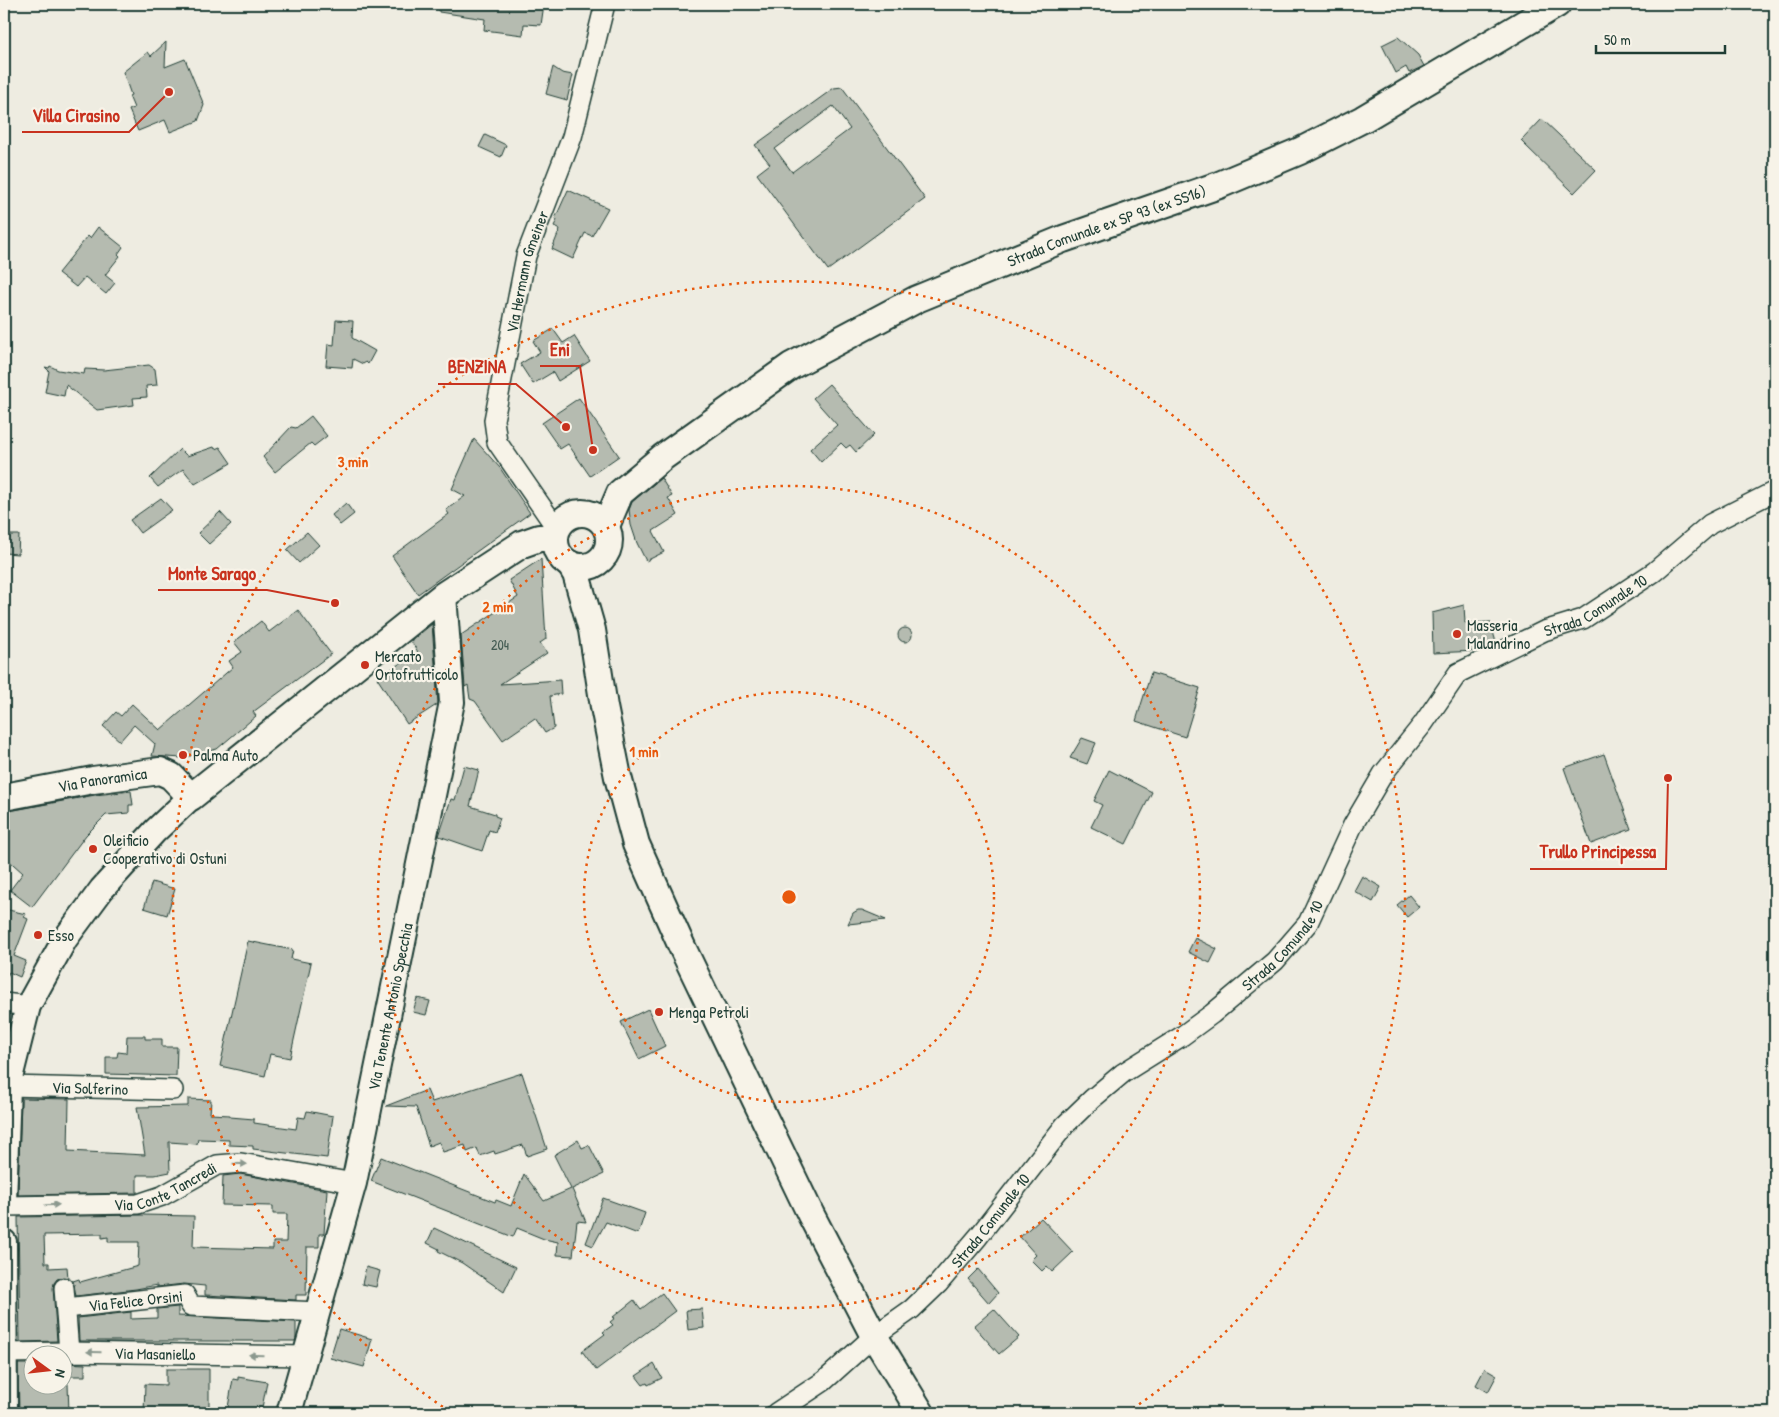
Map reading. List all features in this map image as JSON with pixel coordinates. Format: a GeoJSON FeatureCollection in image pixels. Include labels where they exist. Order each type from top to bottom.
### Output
{"type":"FeatureCollection","features":[{"type":"Feature","properties":{"kind":"main road","name":"Strada Comunale ex SP 93 (ex SS16)"},"geometry":{"type":"LineString","coordinates":[[581,512],[592,499],[663,457],[792,366],[917,299],[1063,239],[1219,185],[1300,151],[1363,119],[1557,4]]}},
{"type":"Feature","properties":{"kind":"main road","name":"Strada Comunale ex SP 93 (ex SS16)"},"geometry":{"type":"LineString","coordinates":[[606,526],[620,493],[663,457]]}},
{"type":"Feature","properties":{"kind":"main road"},"geometry":{"type":"LineString","coordinates":[[592,630],[592,589],[599,562],[609,546],[609,533],[606,526],[593,515],[581,512],[564,519],[560,546],[576,574],[592,630],[604,707],[618,777],[636,844],[683,948],[799,1189],[874,1336],[921,1413]]}},
{"type":"Feature","properties":{"kind":"main road"},"geometry":{"type":"LineString","coordinates":[[191,797],[444,595],[509,552],[545,550],[560,546]]}},
{"type":"Feature","properties":{"kind":"main road"},"geometry":{"type":"LineString","coordinates":[[560,546],[582,567],[588,567],[599,562]]}},
{"type":"Feature","properties":{"kind":"main road","name":"Via Panoramica"},"geometry":{"type":"LineString","coordinates":[[4,797],[93,780],[160,771],[171,776],[191,797]]}},
{"type":"Feature","properties":{"kind":"street","name":"Via Hermann Gmeiner"},"geometry":{"type":"LineString","coordinates":[[560,546],[497,442],[494,420],[526,256],[572,137],[605,4]]}},
{"type":"Feature","properties":{"kind":"street","name":"Strada Comunale 10"},"geometry":{"type":"LineString","coordinates":[[776,1413],[824,1381],[874,1336],[912,1309],[938,1284],[978,1238],[1065,1125],[1092,1099],[1123,1073],[1182,1036],[1212,1014],[1275,961],[1308,923],[1353,824],[1383,774],[1423,724],[1458,673],[1544,632],[1584,620],[1654,572],[1710,524],[1775,491]]}},
{"type":"Feature","properties":{"kind":"street","name":"Via Tenente Antonio Specchia"},"geometry":{"type":"LineString","coordinates":[[289,1413],[354,1183],[452,702],[444,595]]}},
{"type":"Feature","properties":{"kind":"street"},"geometry":{"type":"LineString","coordinates":[[4,1204],[11,1046],[28,1006],[65,939],[102,889],[155,832],[191,797]]}},
{"type":"Feature","properties":{"kind":"street"},"geometry":{"type":"LineString","coordinates":[[4,1003],[28,1006]]}},
{"type":"Feature","properties":{"kind":"street","name":"Via Solferino"},"geometry":{"type":"LineString","coordinates":[[8,1086],[173,1090]]}},
{"type":"Feature","properties":{"kind":"street","name":"Via Conte Tancredi"},"geometry":{"type":"LineString","coordinates":[[4,1204],[138,1204],[162,1196],[217,1165],[241,1163],[354,1183]]}},
{"type":"Feature","properties":{"kind":"street"},"geometry":{"type":"LineString","coordinates":[[4,1242],[5,1413]]}},
{"type":"Feature","properties":{"kind":"street"},"geometry":{"type":"LineString","coordinates":[[64,1288],[68,1344]]}},
{"type":"Feature","properties":{"kind":"street","name":"Via Felice Orsini"},"geometry":{"type":"LineString","coordinates":[[66,1308],[185,1295],[191,1306],[318,1312]]}},
{"type":"Feature","properties":{"kind":"street","name":"Via Masaniello"},"geometry":{"type":"LineString","coordinates":[[72,1352],[305,1356]]}},
{"type":"Feature","properties":{"kind":"street","name":"Via Masaniello"},"geometry":{"type":"LineString","coordinates":[[4,1354],[22,1353]]}},
{"type":"Feature","properties":{"kind":"building"},"geometry":{"type":"Polygon","coordinates":[[[439,4],[544,4],[541,25],[524,24],[523,35],[484,30],[485,19],[439,12],[439,4]]]}},
{"type":"Feature","properties":{"kind":"building"},"geometry":{"type":"Polygon","coordinates":[[[1398,37],[1418,55],[1424,66],[1409,73],[1406,67],[1396,73],[1382,45],[1398,37]]]}},
{"type":"Feature","properties":{"kind":"building"},"geometry":{"type":"Polygon","coordinates":[[[166,42],[165,67],[185,59],[204,105],[198,121],[170,132],[165,120],[138,131],[129,110],[134,108],[123,72],[148,52],[151,56],[166,42]]]}},
{"type":"Feature","properties":{"kind":"building"},"geometry":{"type":"Polygon","coordinates":[[[553,67],[562,73],[573,75],[567,100],[546,94],[553,67]]]}},
{"type":"Feature","properties":{"kind":"building"},"geometry":{"type":"Polygon","coordinates":[[[842,87],[925,199],[828,270],[757,174],[770,164],[755,145],[834,88],[842,87]],[[833,106],[775,149],[792,172],[850,129],[833,106]]]}},
{"type":"Feature","properties":{"kind":"building"},"geometry":{"type":"Polygon","coordinates":[[[1542,119],[1596,170],[1574,193],[1521,141],[1542,119]]]}},
{"type":"Feature","properties":{"kind":"building"},"geometry":{"type":"Polygon","coordinates":[[[485,135],[506,145],[501,157],[479,147],[485,135]]]}},
{"type":"Feature","properties":{"kind":"building"},"geometry":{"type":"Polygon","coordinates":[[[568,190],[608,208],[592,236],[585,233],[573,259],[552,249],[560,229],[554,226],[557,220],[555,219],[568,190]]]}},
{"type":"Feature","properties":{"kind":"building"},"geometry":{"type":"Polygon","coordinates":[[[98,227],[123,247],[118,254],[120,256],[105,275],[115,283],[106,294],[85,277],[76,287],[58,273],[88,236],[90,238],[98,227]]]}},
{"type":"Feature","properties":{"kind":"building"},"geometry":{"type":"Polygon","coordinates":[[[336,320],[353,321],[352,338],[375,351],[368,364],[366,362],[363,364],[353,359],[352,368],[326,366],[328,344],[334,345],[336,320]]]}},
{"type":"Feature","properties":{"kind":"building"},"geometry":{"type":"Polygon","coordinates":[[[553,329],[563,343],[574,336],[590,361],[558,381],[553,372],[533,384],[520,364],[540,352],[533,341],[553,329]]]}},
{"type":"Feature","properties":{"kind":"building"},"geometry":{"type":"Polygon","coordinates":[[[149,365],[155,369],[157,385],[146,386],[147,397],[133,398],[134,405],[97,410],[66,385],[64,396],[45,392],[49,371],[45,367],[49,368],[50,366],[58,370],[84,374],[85,369],[104,370],[149,365]]]}},
{"type":"Feature","properties":{"kind":"building"},"geometry":{"type":"Polygon","coordinates":[[[829,384],[874,435],[856,452],[850,445],[846,448],[841,443],[821,462],[810,449],[837,425],[813,398],[829,384]]]}},
{"type":"Feature","properties":{"kind":"building"},"geometry":{"type":"Polygon","coordinates":[[[579,398],[619,456],[590,476],[568,444],[560,449],[542,423],[579,398]]]}},
{"type":"Feature","properties":{"kind":"building"},"geometry":{"type":"Polygon","coordinates":[[[311,416],[327,436],[314,446],[311,443],[275,472],[263,457],[291,427],[296,428],[311,416]]]}},
{"type":"Feature","properties":{"kind":"building"},"geometry":{"type":"Polygon","coordinates":[[[474,439],[500,468],[530,513],[418,594],[392,556],[449,514],[446,510],[465,496],[452,489],[474,439]]]}},
{"type":"Feature","properties":{"kind":"building"},"geometry":{"type":"Polygon","coordinates":[[[214,447],[215,449],[220,447],[231,463],[195,484],[183,469],[158,487],[150,478],[180,449],[187,456],[214,447]]]}},
{"type":"Feature","properties":{"kind":"building"},"geometry":{"type":"Polygon","coordinates":[[[661,478],[672,496],[668,498],[678,515],[653,531],[664,552],[646,561],[631,525],[629,510],[632,502],[661,478]]]}},
{"type":"Feature","properties":{"kind":"building"},"geometry":{"type":"Polygon","coordinates":[[[161,498],[172,510],[140,533],[130,520],[161,498]]]}},
{"type":"Feature","properties":{"kind":"building"},"geometry":{"type":"Polygon","coordinates":[[[346,503],[354,514],[340,525],[332,515],[346,503]]]}},
{"type":"Feature","properties":{"kind":"building"},"geometry":{"type":"Polygon","coordinates":[[[220,512],[231,524],[209,544],[198,533],[220,512]]]}},
{"type":"Feature","properties":{"kind":"building"},"geometry":{"type":"Polygon","coordinates":[[[307,532],[319,545],[299,563],[287,550],[307,532]]]}},
{"type":"Feature","properties":{"kind":"building"},"geometry":{"type":"Polygon","coordinates":[[[4,535],[19,535],[18,554],[4,553],[4,535]]]}},
{"type":"Feature","properties":{"kind":"building"},"geometry":{"type":"Polygon","coordinates":[[[541,559],[546,639],[540,643],[547,653],[500,684],[560,680],[561,694],[550,696],[554,728],[545,733],[535,718],[503,740],[475,701],[470,699],[468,685],[465,687],[461,635],[518,597],[509,580],[541,559]]]}},
{"type":"Feature","properties":{"kind":"building","name":"Masseria Malandrino"},"geometry":{"type":"Polygon","coordinates":[[[1464,605],[1465,623],[1490,622],[1496,642],[1482,645],[1482,649],[1477,651],[1433,653],[1432,613],[1464,605]]]}},
{"type":"Feature","properties":{"kind":"building"},"geometry":{"type":"Polygon","coordinates":[[[298,610],[331,654],[253,712],[256,716],[217,749],[182,758],[152,756],[155,744],[134,725],[120,741],[103,726],[116,712],[121,716],[132,704],[160,730],[233,667],[229,661],[242,652],[234,642],[261,621],[269,632],[298,610]]]}},
{"type":"Feature","properties":{"kind":"building"},"geometry":{"type":"Polygon","coordinates":[[[432,624],[438,704],[407,724],[377,678],[418,652],[411,641],[432,624]]]}},
{"type":"Feature","properties":{"kind":"building"},"geometry":{"type":"Polygon","coordinates":[[[905,628],[910,630],[912,635],[910,640],[905,642],[900,640],[898,635],[900,630],[905,628]]]}},
{"type":"Feature","properties":{"kind":"building"},"geometry":{"type":"Polygon","coordinates":[[[1151,673],[1200,688],[1185,737],[1136,721],[1151,673]]]}},
{"type":"Feature","properties":{"kind":"building"},"geometry":{"type":"Polygon","coordinates":[[[1082,738],[1096,743],[1087,764],[1070,758],[1082,738]]]}},
{"type":"Feature","properties":{"kind":"building"},"geometry":{"type":"Polygon","coordinates":[[[1604,754],[1631,829],[1591,844],[1564,768],[1604,754]]]}},
{"type":"Feature","properties":{"kind":"building"},"geometry":{"type":"Polygon","coordinates":[[[464,766],[479,770],[470,806],[495,814],[495,816],[500,818],[495,832],[489,830],[482,851],[439,836],[451,799],[455,800],[464,766]]]}},
{"type":"Feature","properties":{"kind":"building"},"geometry":{"type":"Polygon","coordinates":[[[1109,770],[1152,792],[1126,844],[1091,827],[1102,805],[1094,801],[1109,770]]]}},
{"type":"Feature","properties":{"kind":"building"},"geometry":{"type":"Polygon","coordinates":[[[131,791],[133,805],[129,805],[129,813],[106,815],[86,835],[32,907],[10,890],[23,873],[4,856],[4,812],[95,795],[131,791]]]}},
{"type":"Feature","properties":{"kind":"building"},"geometry":{"type":"Polygon","coordinates":[[[1362,876],[1381,887],[1373,902],[1354,891],[1362,876]]]}},
{"type":"Feature","properties":{"kind":"building"},"geometry":{"type":"Polygon","coordinates":[[[152,882],[175,889],[167,915],[144,908],[152,882]]]}},
{"type":"Feature","properties":{"kind":"building"},"geometry":{"type":"Polygon","coordinates":[[[1409,895],[1419,907],[1407,917],[1397,905],[1409,895]]]}},
{"type":"Feature","properties":{"kind":"building"},"geometry":{"type":"Polygon","coordinates":[[[4,909],[26,914],[24,917],[28,919],[14,956],[26,961],[20,977],[9,972],[5,981],[4,981],[4,909]]]}},
{"type":"Feature","properties":{"kind":"building"},"geometry":{"type":"Polygon","coordinates":[[[858,910],[886,920],[848,924],[853,913],[858,910]]]}},
{"type":"Feature","properties":{"kind":"building"},"geometry":{"type":"Polygon","coordinates":[[[1195,938],[1217,949],[1210,963],[1188,952],[1195,938]]]}},
{"type":"Feature","properties":{"kind":"building"},"geometry":{"type":"Polygon","coordinates":[[[248,941],[293,950],[291,959],[311,963],[290,1058],[270,1054],[265,1076],[220,1066],[248,941]]]}},
{"type":"Feature","properties":{"kind":"building"},"geometry":{"type":"Polygon","coordinates":[[[417,998],[430,1001],[426,1015],[413,1012],[417,998]]]}},
{"type":"Feature","properties":{"kind":"building"},"geometry":{"type":"Polygon","coordinates":[[[648,1009],[665,1046],[639,1059],[621,1022],[648,1009]]]}},
{"type":"Feature","properties":{"kind":"building"},"geometry":{"type":"Polygon","coordinates":[[[127,1036],[145,1036],[145,1039],[162,1039],[162,1047],[177,1047],[176,1076],[106,1074],[106,1057],[117,1057],[118,1052],[126,1053],[127,1036]]]}},
{"type":"Feature","properties":{"kind":"building"},"geometry":{"type":"Polygon","coordinates":[[[522,1073],[547,1149],[527,1156],[523,1145],[495,1154],[494,1151],[480,1156],[477,1148],[467,1152],[465,1145],[443,1152],[439,1142],[429,1146],[416,1107],[386,1106],[427,1090],[432,1102],[522,1073]]]}},
{"type":"Feature","properties":{"kind":"building"},"geometry":{"type":"Polygon","coordinates":[[[21,1098],[69,1099],[68,1151],[145,1155],[137,1107],[188,1106],[188,1099],[211,1100],[210,1114],[254,1119],[254,1123],[296,1129],[298,1117],[305,1118],[307,1111],[333,1116],[327,1158],[253,1149],[253,1146],[229,1145],[229,1140],[198,1139],[197,1144],[169,1142],[170,1172],[155,1175],[137,1175],[137,1193],[18,1195],[21,1098]]]}},
{"type":"Feature","properties":{"kind":"building"},"geometry":{"type":"Polygon","coordinates":[[[578,1140],[582,1148],[589,1145],[604,1174],[572,1189],[586,1222],[577,1221],[573,1256],[557,1255],[558,1242],[544,1239],[517,1228],[513,1237],[371,1181],[381,1157],[495,1202],[496,1200],[511,1206],[524,1174],[544,1201],[571,1189],[554,1155],[578,1140]]]}},
{"type":"Feature","properties":{"kind":"building"},"geometry":{"type":"Polygon","coordinates":[[[240,1174],[327,1190],[324,1234],[319,1234],[319,1247],[307,1247],[306,1295],[296,1295],[296,1300],[205,1295],[205,1286],[184,1284],[157,1287],[157,1285],[76,1296],[73,1281],[79,1279],[80,1282],[138,1266],[139,1242],[108,1242],[108,1237],[102,1238],[102,1234],[44,1235],[45,1263],[49,1263],[49,1268],[67,1267],[68,1278],[57,1279],[53,1288],[57,1341],[20,1342],[18,1217],[194,1216],[193,1247],[273,1249],[273,1242],[286,1242],[287,1214],[273,1214],[273,1206],[222,1205],[223,1176],[240,1174]]]}},
{"type":"Feature","properties":{"kind":"building"},"geometry":{"type":"Polygon","coordinates":[[[603,1198],[645,1213],[638,1234],[606,1222],[593,1246],[586,1243],[603,1198]]]}},
{"type":"Feature","properties":{"kind":"building"},"geometry":{"type":"Polygon","coordinates":[[[1041,1218],[1073,1252],[1052,1272],[1047,1266],[1042,1271],[1031,1260],[1036,1255],[1020,1237],[1041,1218]]]}},
{"type":"Feature","properties":{"kind":"building"},"geometry":{"type":"Polygon","coordinates":[[[434,1228],[516,1267],[504,1292],[462,1263],[427,1243],[434,1228]]]}},
{"type":"Feature","properties":{"kind":"building"},"geometry":{"type":"Polygon","coordinates":[[[366,1267],[380,1271],[376,1287],[362,1284],[366,1267]]]}},
{"type":"Feature","properties":{"kind":"building"},"geometry":{"type":"Polygon","coordinates":[[[978,1269],[998,1293],[989,1303],[968,1279],[978,1269]]]}},
{"type":"Feature","properties":{"kind":"building"},"geometry":{"type":"Polygon","coordinates":[[[662,1293],[675,1311],[596,1370],[582,1351],[605,1334],[603,1332],[613,1325],[610,1322],[615,1318],[613,1317],[634,1300],[641,1309],[662,1293]]]}},
{"type":"Feature","properties":{"kind":"building"},"geometry":{"type":"Polygon","coordinates":[[[178,1307],[178,1316],[296,1322],[296,1338],[295,1341],[79,1341],[78,1318],[131,1312],[131,1319],[157,1318],[157,1309],[178,1307]]]}},
{"type":"Feature","properties":{"kind":"building"},"geometry":{"type":"Polygon","coordinates":[[[702,1309],[704,1328],[688,1330],[686,1310],[702,1309]]]}},
{"type":"Feature","properties":{"kind":"building"},"geometry":{"type":"Polygon","coordinates":[[[994,1309],[1019,1337],[999,1354],[974,1326],[994,1309]]]}},
{"type":"Feature","properties":{"kind":"building"},"geometry":{"type":"Polygon","coordinates":[[[339,1329],[372,1339],[364,1367],[330,1358],[339,1329]]]}},
{"type":"Feature","properties":{"kind":"building"},"geometry":{"type":"Polygon","coordinates":[[[72,1363],[85,1364],[85,1376],[72,1376],[72,1363]]]}},
{"type":"Feature","properties":{"kind":"building"},"geometry":{"type":"Polygon","coordinates":[[[18,1364],[22,1364],[22,1394],[68,1394],[69,1413],[19,1413],[18,1364]]]}},
{"type":"Feature","properties":{"kind":"building"},"geometry":{"type":"Polygon","coordinates":[[[654,1364],[662,1378],[648,1385],[647,1383],[643,1385],[636,1376],[654,1364]]]}},
{"type":"Feature","properties":{"kind":"building"},"geometry":{"type":"Polygon","coordinates":[[[1485,1368],[1497,1375],[1488,1392],[1476,1385],[1485,1368]]]}},
{"type":"Feature","properties":{"kind":"building"},"geometry":{"type":"Polygon","coordinates":[[[166,1369],[209,1369],[209,1413],[144,1413],[145,1384],[166,1385],[166,1369]]]}},
{"type":"Feature","properties":{"kind":"building"},"geometry":{"type":"Polygon","coordinates":[[[238,1377],[267,1382],[261,1413],[227,1413],[233,1379],[238,1380],[238,1377]]]}},
{"type":"Feature","properties":{"kind":"place","name":"Villa Cirasino"},"geometry":{"type":"Point","coordinates":[169,92]}},
{"type":"Feature","properties":{"kind":"place","name":"BENZINA"},"geometry":{"type":"Point","coordinates":[566,427]}},
{"type":"Feature","properties":{"kind":"place","name":"Eni"},"geometry":{"type":"Point","coordinates":[593,450]}},
{"type":"Feature","properties":{"kind":"place","name":"Monte Sarago"},"geometry":{"type":"Point","coordinates":[335,603]}},
{"type":"Feature","properties":{"kind":"place","name":"Masseria Malandrino"},"geometry":{"type":"Point","coordinates":[1457,634]}},
{"type":"Feature","properties":{"kind":"place","name":"Mercato Ortofrutticolo"},"geometry":{"type":"Point","coordinates":[365,665]}},
{"type":"Feature","properties":{"kind":"place","name":"Palma Auto"},"geometry":{"type":"Point","coordinates":[183,755]}},
{"type":"Feature","properties":{"kind":"place","name":"Trullo Principessa"},"geometry":{"type":"Point","coordinates":[1668,778]}},
{"type":"Feature","properties":{"kind":"place","name":"Oleificio Cooperativo di Ostuni"},"geometry":{"type":"Point","coordinates":[93,849]}},
{"type":"Feature","properties":{"kind":"place","name":"Esso"},"geometry":{"type":"Point","coordinates":[38,935]}},
{"type":"Feature","properties":{"kind":"place","name":"Menga Petroli"},"geometry":{"type":"Point","coordinates":[659,1012]}}]}
